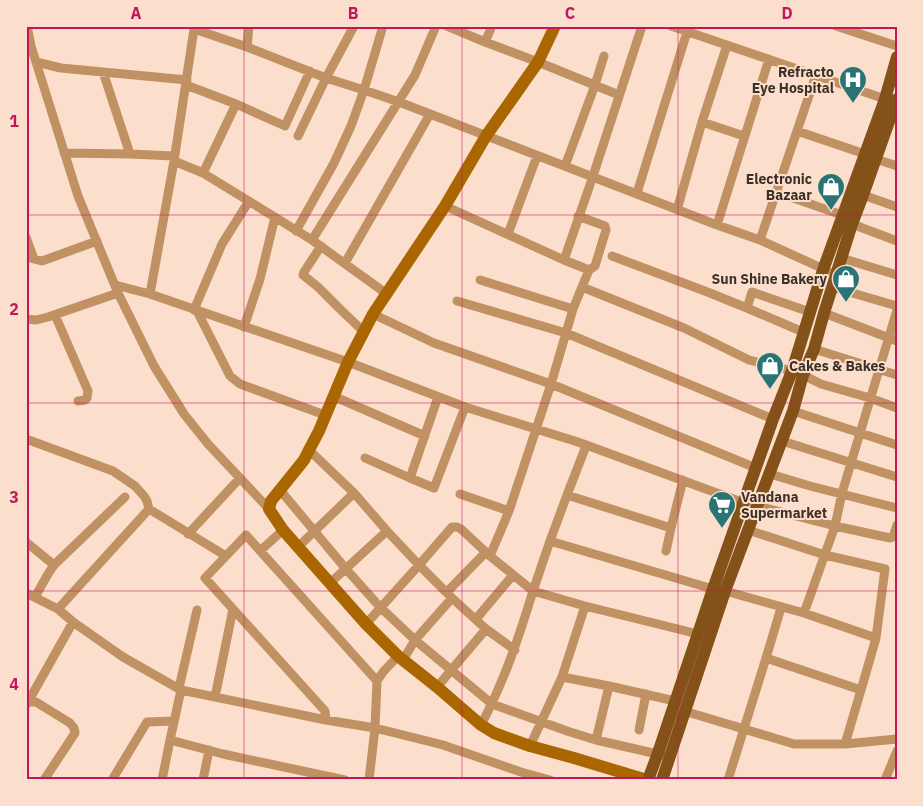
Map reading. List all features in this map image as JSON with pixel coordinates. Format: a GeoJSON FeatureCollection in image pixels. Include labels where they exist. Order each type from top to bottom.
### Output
{"type":"FeatureCollection","features":[{"type":"Feature","properties":{"kind":"main road"},"geometry":{"type":"LineString","coordinates":[[662,780],[664,755],[676,701],[698,634],[748,530],[793,411],[803,332],[823,270],[847,220],[891,99],[897,57]]}},
{"type":"Feature","properties":{"kind":"main road"},"geometry":{"type":"LineString","coordinates":[[647,780],[664,755],[684,712],[745,500],[773,419],[798,373],[814,349],[841,258],[847,220],[863,195],[870,156]]}},
{"type":"Feature","properties":{"kind":"street"},"geometry":{"type":"LineString","coordinates":[[27,26],[33,63],[78,196],[116,289],[154,366],[184,414],[208,444],[269,509],[283,530],[366,624],[400,658],[437,686],[481,725],[494,733],[530,746],[647,780]]}},
{"type":"Feature","properties":{"kind":"street"},"geometry":{"type":"LineString","coordinates":[[247,46],[249,26]]}},
{"type":"Feature","properties":{"kind":"street"},"geometry":{"type":"LineString","coordinates":[[298,136],[354,26]]}},
{"type":"Feature","properties":{"kind":"street"},"geometry":{"type":"LineString","coordinates":[[296,231],[334,163],[351,126],[383,26]]}},
{"type":"Feature","properties":{"kind":"street"},"geometry":{"type":"LineString","coordinates":[[312,240],[415,75],[436,26]]}},
{"type":"Feature","properties":{"kind":"street"},"geometry":{"type":"LineString","coordinates":[[447,26],[619,95]]}},
{"type":"Feature","properties":{"kind":"street"},"geometry":{"type":"LineString","coordinates":[[485,42],[492,26]]}},
{"type":"Feature","properties":{"kind":"street"},"geometry":{"type":"LineString","coordinates":[[269,509],[271,501],[304,460],[348,362],[373,314],[445,206],[486,136],[538,62],[555,26]]}},
{"type":"Feature","properties":{"kind":"street"},"geometry":{"type":"LineString","coordinates":[[564,260],[642,26]]}},
{"type":"Feature","properties":{"kind":"street"},"geometry":{"type":"LineString","coordinates":[[671,26],[816,76],[891,99]]}},
{"type":"Feature","properties":{"kind":"street"},"geometry":{"type":"LineString","coordinates":[[836,26],[897,46]]}},
{"type":"Feature","properties":{"kind":"street"},"geometry":{"type":"LineString","coordinates":[[150,294],[195,27],[326,78],[399,102],[677,210],[760,240],[823,270],[836,274]]}},
{"type":"Feature","properties":{"kind":"street"},"geometry":{"type":"LineString","coordinates":[[637,194],[687,32]]}},
{"type":"Feature","properties":{"kind":"street"},"geometry":{"type":"LineString","coordinates":[[677,210],[702,122],[727,45]]}},
{"type":"Feature","properties":{"kind":"street"},"geometry":{"type":"LineString","coordinates":[[565,166],[604,56]]}},
{"type":"Feature","properties":{"kind":"street"},"geometry":{"type":"LineString","coordinates":[[717,225],[769,59]]}},
{"type":"Feature","properties":{"kind":"street"},"geometry":{"type":"LineString","coordinates":[[33,63],[61,68],[186,82],[285,126],[310,71]]}},
{"type":"Feature","properties":{"kind":"street"},"geometry":{"type":"LineString","coordinates":[[104,72],[130,154]]}},
{"type":"Feature","properties":{"kind":"street"},"geometry":{"type":"LineString","coordinates":[[760,240],[816,76]]}},
{"type":"Feature","properties":{"kind":"street"},"geometry":{"type":"LineString","coordinates":[[203,173],[236,104]]}},
{"type":"Feature","properties":{"kind":"street"},"geometry":{"type":"LineString","coordinates":[[345,263],[430,114]]}},
{"type":"Feature","properties":{"kind":"street"},"geometry":{"type":"LineString","coordinates":[[702,122],[744,136]]}},
{"type":"Feature","properties":{"kind":"street"},"geometry":{"type":"LineString","coordinates":[[797,131],[897,166]]}},
{"type":"Feature","properties":{"kind":"street"},"geometry":{"type":"LineString","coordinates":[[64,154],[130,154],[174,159],[203,173],[322,246],[387,294]]}},
{"type":"Feature","properties":{"kind":"street"},"geometry":{"type":"LineString","coordinates":[[508,234],[537,156]]}},
{"type":"Feature","properties":{"kind":"street"},"geometry":{"type":"LineString","coordinates":[[776,192],[897,241]]}},
{"type":"Feature","properties":{"kind":"street"},"geometry":{"type":"LineString","coordinates":[[863,195],[897,207]]}},
{"type":"Feature","properties":{"kind":"street"},"geometry":{"type":"LineString","coordinates":[[248,201],[222,244],[196,311],[230,376],[235,381],[325,415]]}},
{"type":"Feature","properties":{"kind":"street"},"geometry":{"type":"LineString","coordinates":[[445,206],[589,270]]}},
{"type":"Feature","properties":{"kind":"street"},"geometry":{"type":"LineString","coordinates":[[369,780],[375,728],[377,681],[383,672],[400,658],[450,595],[488,554],[509,511],[551,384],[573,309],[589,270],[594,266],[606,230],[605,226],[578,216]]}},
{"type":"Feature","properties":{"kind":"street"},"geometry":{"type":"LineString","coordinates":[[244,327],[260,279],[276,217]]}},
{"type":"Feature","properties":{"kind":"street"},"geometry":{"type":"LineString","coordinates":[[26,237],[30,258],[42,262],[97,241]]}},
{"type":"Feature","properties":{"kind":"street"},"geometry":{"type":"LineString","coordinates":[[322,246],[303,275],[364,331]]}},
{"type":"Feature","properties":{"kind":"street"},"geometry":{"type":"LineString","coordinates":[[612,256],[710,293],[803,332]]}},
{"type":"Feature","properties":{"kind":"street"},"geometry":{"type":"LineString","coordinates":[[841,258],[897,275]]}},
{"type":"Feature","properties":{"kind":"street"},"geometry":{"type":"LineString","coordinates":[[480,280],[573,309]]}},
{"type":"Feature","properties":{"kind":"street"},"geometry":{"type":"LineString","coordinates":[[582,287],[684,328],[749,360],[798,373],[821,384],[897,408]]}},
{"type":"Feature","properties":{"kind":"street"},"geometry":{"type":"LineString","coordinates":[[804,613],[835,526],[842,493],[879,370],[892,340],[897,308],[832,287]]}},
{"type":"Feature","properties":{"kind":"street"},"geometry":{"type":"LineString","coordinates":[[26,319],[36,320],[55,315],[116,289],[150,294],[348,362],[465,407],[586,446],[758,506],[835,526],[892,538],[897,525]]}},
{"type":"Feature","properties":{"kind":"street"},"geometry":{"type":"LineString","coordinates":[[747,308],[752,292],[810,312]]}},
{"type":"Feature","properties":{"kind":"street"},"geometry":{"type":"LineString","coordinates":[[457,301],[566,333],[773,419]]}},
{"type":"Feature","properties":{"kind":"street"},"geometry":{"type":"LineString","coordinates":[[824,313],[892,340]]}},
{"type":"Feature","properties":{"kind":"street"},"geometry":{"type":"LineString","coordinates":[[373,314],[434,343],[551,384],[756,468]]}},
{"type":"Feature","properties":{"kind":"street"},"geometry":{"type":"LineString","coordinates":[[55,315],[88,391],[87,398],[78,401]]}},
{"type":"Feature","properties":{"kind":"street"},"geometry":{"type":"LineString","coordinates":[[814,349],[897,375]]}},
{"type":"Feature","properties":{"kind":"street"},"geometry":{"type":"LineString","coordinates":[[333,396],[425,436]]}},
{"type":"Feature","properties":{"kind":"street"},"geometry":{"type":"LineString","coordinates":[[410,478],[438,397]]}},
{"type":"Feature","properties":{"kind":"street"},"geometry":{"type":"LineString","coordinates":[[365,458],[434,488],[465,407]]}},
{"type":"Feature","properties":{"kind":"street"},"geometry":{"type":"LineString","coordinates":[[793,411],[897,445]]}},
{"type":"Feature","properties":{"kind":"street"},"geometry":{"type":"LineString","coordinates":[[26,439],[113,471],[135,486],[144,496],[149,509],[226,556]]}},
{"type":"Feature","properties":{"kind":"street"},"geometry":{"type":"LineString","coordinates":[[782,441],[852,464],[897,476]]}},
{"type":"Feature","properties":{"kind":"street"},"geometry":{"type":"LineString","coordinates":[[481,725],[515,650],[550,541],[586,446]]}},
{"type":"Feature","properties":{"kind":"street"},"geometry":{"type":"LineString","coordinates":[[309,450],[354,493],[419,565],[486,629],[515,650]]}},
{"type":"Feature","properties":{"kind":"street"},"geometry":{"type":"LineString","coordinates":[[770,474],[897,508]]}},
{"type":"Feature","properties":{"kind":"street"},"geometry":{"type":"LineString","coordinates":[[188,534],[240,478]]}},
{"type":"Feature","properties":{"kind":"street"},"geometry":{"type":"LineString","coordinates":[[666,551],[683,480]]}},
{"type":"Feature","properties":{"kind":"street"},"geometry":{"type":"LineString","coordinates":[[280,490],[380,607],[415,640],[492,704],[541,723],[596,740],[664,755]]}},
{"type":"Feature","properties":{"kind":"street"},"geometry":{"type":"LineString","coordinates":[[299,546],[354,493]]}},
{"type":"Feature","properties":{"kind":"street"},"geometry":{"type":"LineString","coordinates":[[460,494],[509,511]]}},
{"type":"Feature","properties":{"kind":"street"},"geometry":{"type":"LineString","coordinates":[[567,495],[671,528]]}},
{"type":"Feature","properties":{"kind":"street"},"geometry":{"type":"LineString","coordinates":[[125,497],[54,565],[30,595],[58,609],[72,622],[123,656],[180,689],[326,720],[375,728],[443,745],[519,776],[550,780]]}},
{"type":"Feature","properties":{"kind":"street"},"geometry":{"type":"LineString","coordinates":[[58,609],[149,509]]}},
{"type":"Feature","properties":{"kind":"street"},"geometry":{"type":"LineString","coordinates":[[366,624],[452,527],[457,527],[533,591],[698,634]]}},
{"type":"Feature","properties":{"kind":"street"},"geometry":{"type":"LineString","coordinates":[[260,551],[283,530]]}},
{"type":"Feature","properties":{"kind":"street"},"geometry":{"type":"LineString","coordinates":[[748,530],[825,554],[885,569],[876,638],[846,744]]}},
{"type":"Feature","properties":{"kind":"street"},"geometry":{"type":"LineString","coordinates":[[330,584],[387,531]]}},
{"type":"Feature","properties":{"kind":"street"},"geometry":{"type":"LineString","coordinates":[[326,720],[325,711],[205,578],[246,535],[377,681]]}},
{"type":"Feature","properties":{"kind":"street"},"geometry":{"type":"LineString","coordinates":[[550,541],[804,613],[876,638]]}},
{"type":"Feature","properties":{"kind":"street"},"geometry":{"type":"LineString","coordinates":[[26,542],[54,565]]}},
{"type":"Feature","properties":{"kind":"street"},"geometry":{"type":"LineString","coordinates":[[476,619],[513,575]]}},
{"type":"Feature","properties":{"kind":"street"},"geometry":{"type":"LineString","coordinates":[[530,746],[562,677],[585,606]]}},
{"type":"Feature","properties":{"kind":"street"},"geometry":{"type":"LineString","coordinates":[[215,697],[233,608]]}},
{"type":"Feature","properties":{"kind":"street"},"geometry":{"type":"LineString","coordinates":[[728,780],[781,608]]}},
{"type":"Feature","properties":{"kind":"street"},"geometry":{"type":"LineString","coordinates":[[162,780],[196,610]]}},
{"type":"Feature","properties":{"kind":"street"},"geometry":{"type":"LineString","coordinates":[[27,703],[72,622]]}},
{"type":"Feature","properties":{"kind":"street"},"geometry":{"type":"LineString","coordinates":[[437,686],[486,629]]}},
{"type":"Feature","properties":{"kind":"street"},"geometry":{"type":"LineString","coordinates":[[766,658],[862,690]]}},
{"type":"Feature","properties":{"kind":"street"},"geometry":{"type":"LineString","coordinates":[[562,677],[676,701]]}},
{"type":"Feature","properties":{"kind":"street"},"geometry":{"type":"LineString","coordinates":[[596,740],[609,686]]}},
{"type":"Feature","properties":{"kind":"street"},"geometry":{"type":"LineString","coordinates":[[639,730],[646,694]]}},
{"type":"Feature","properties":{"kind":"street"},"geometry":{"type":"LineString","coordinates":[[27,703],[36,702],[70,723],[74,728],[75,733],[49,778]]}},
{"type":"Feature","properties":{"kind":"street"},"geometry":{"type":"LineString","coordinates":[[684,712],[794,744],[846,744],[897,739]]}},
{"type":"Feature","properties":{"kind":"street"},"geometry":{"type":"LineString","coordinates":[[112,780],[146,722],[174,721]]}},
{"type":"Feature","properties":{"kind":"street"},"geometry":{"type":"LineString","coordinates":[[170,740],[345,780]]}},
{"type":"Feature","properties":{"kind":"street"},"geometry":{"type":"LineString","coordinates":[[203,780],[209,750]]}},
{"type":"Feature","properties":{"kind":"street"},"geometry":{"type":"LineString","coordinates":[[885,780],[897,751]]}},
{"type":"Feature","properties":{"kind":"place","name":"Refracto Eye Hospital"},"geometry":{"type":"Point","coordinates":[853,104]}},
{"type":"Feature","properties":{"kind":"place","name":"Electronic Bazaar"},"geometry":{"type":"Point","coordinates":[831,211]}},
{"type":"Feature","properties":{"kind":"place","name":"Sun Shine Bakery"},"geometry":{"type":"Point","coordinates":[846,303]}},
{"type":"Feature","properties":{"kind":"place","name":"Cakes & Bakes"},"geometry":{"type":"Point","coordinates":[770,390]}},
{"type":"Feature","properties":{"kind":"place","name":"Vandana Supermarket"},"geometry":{"type":"Point","coordinates":[722,529]}}]}
